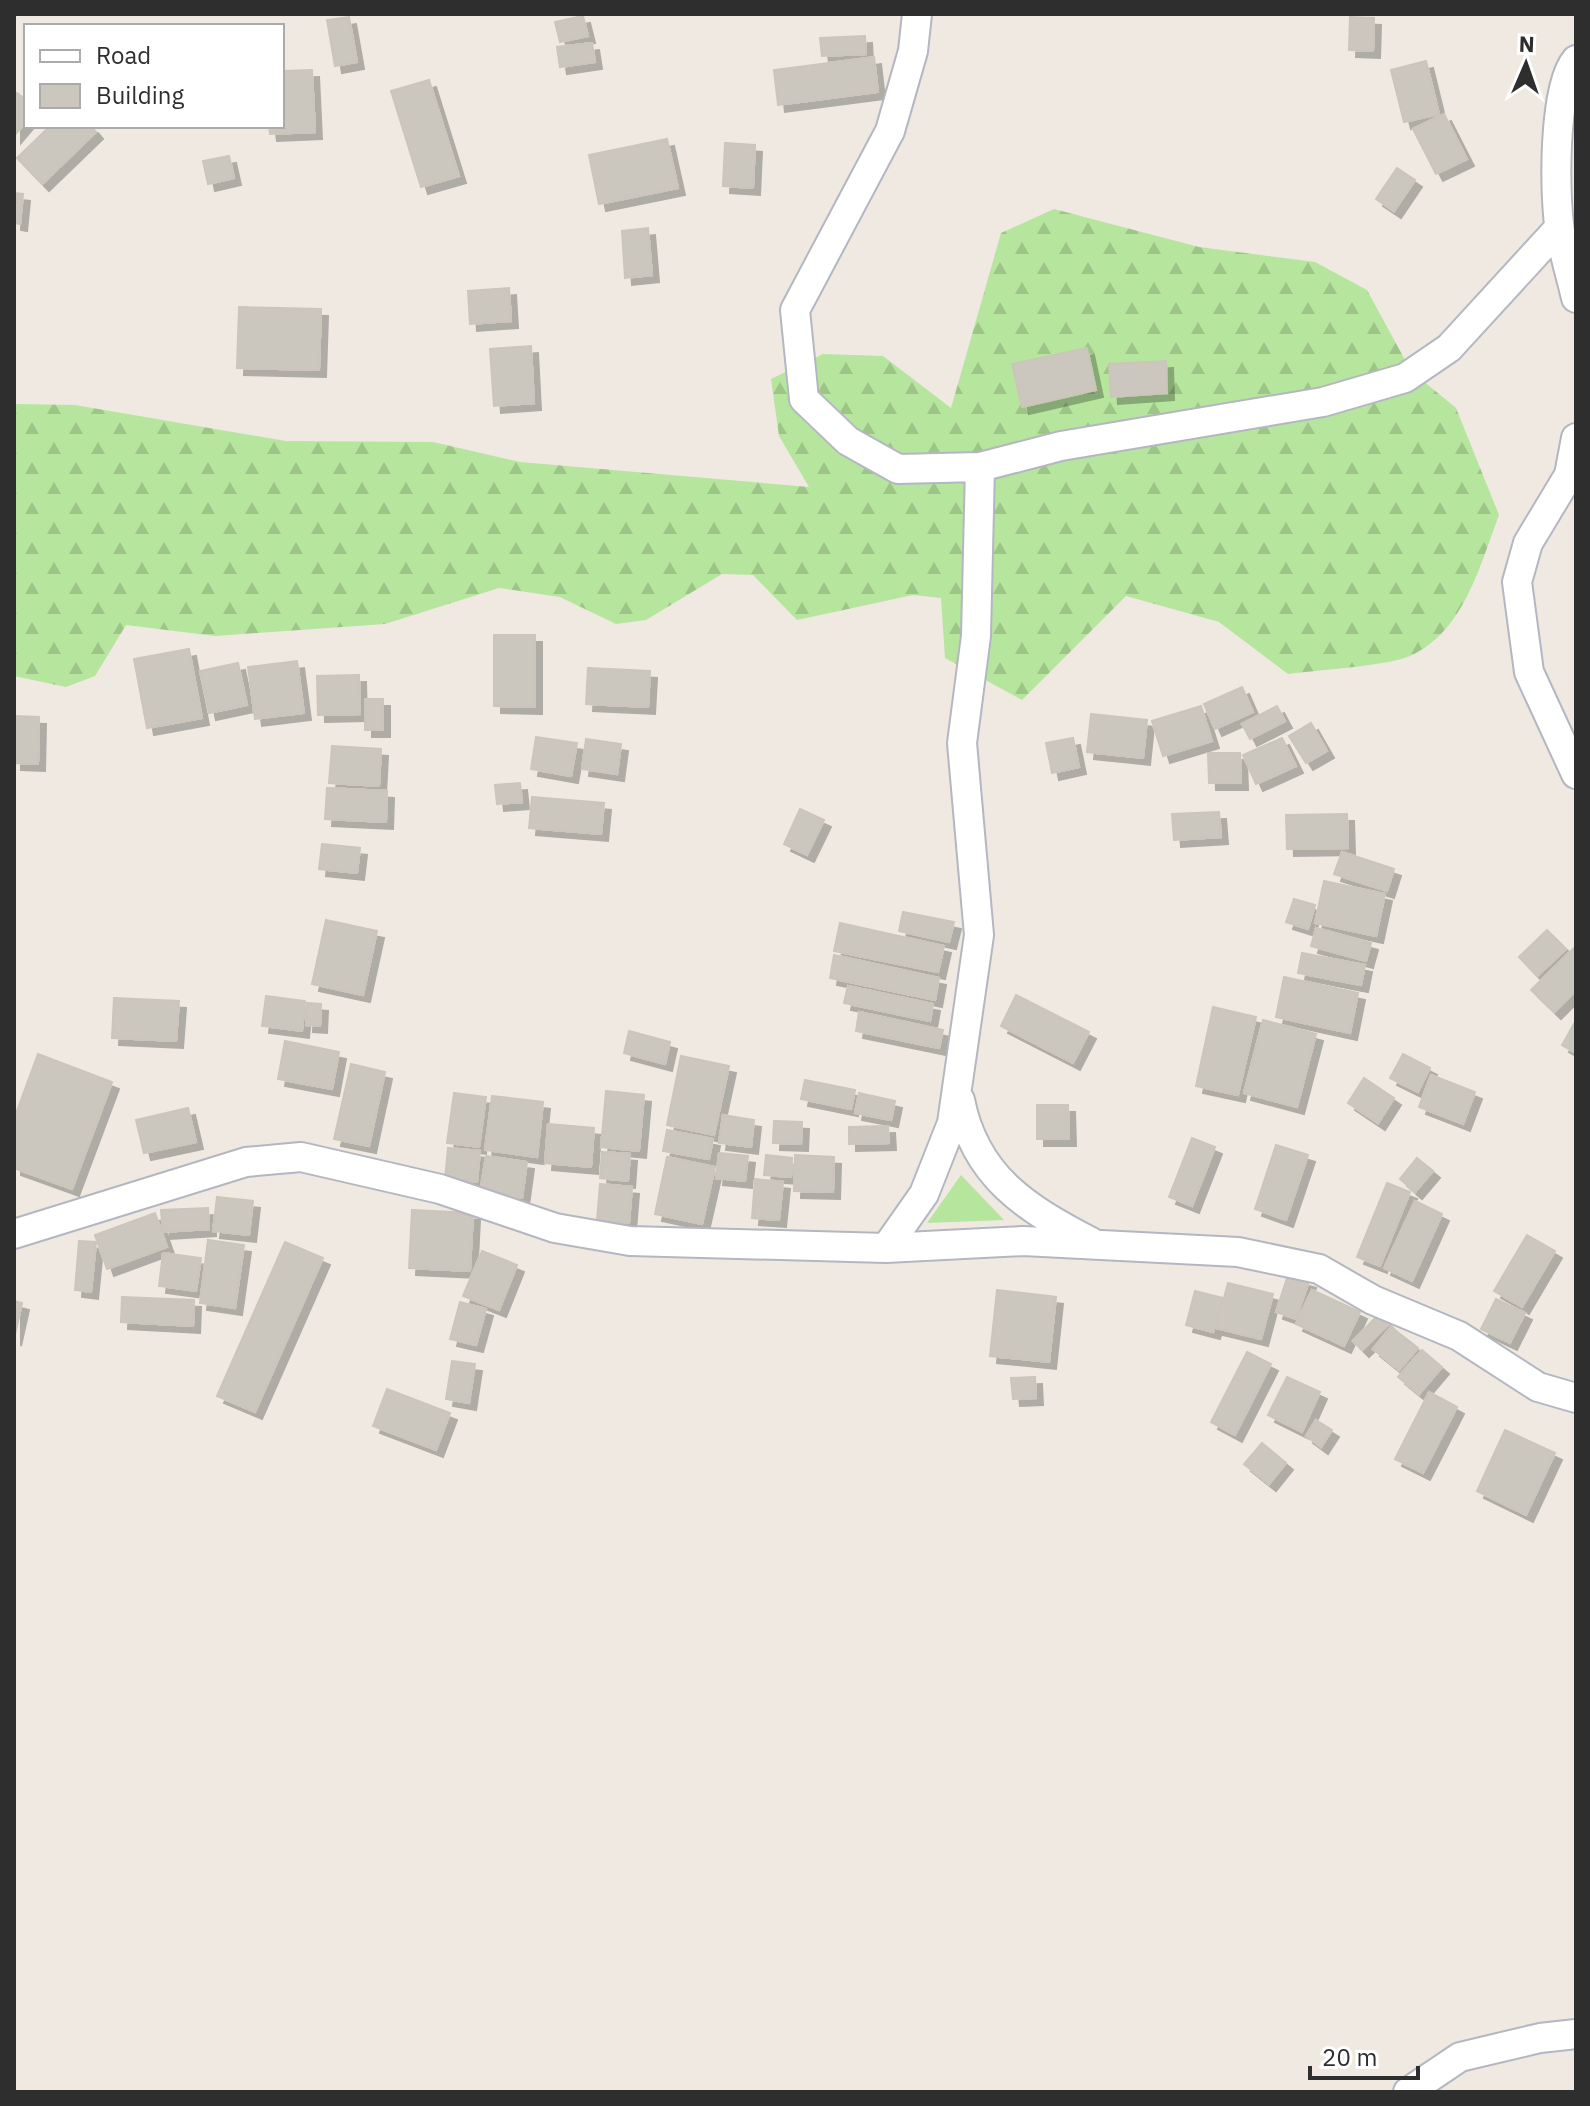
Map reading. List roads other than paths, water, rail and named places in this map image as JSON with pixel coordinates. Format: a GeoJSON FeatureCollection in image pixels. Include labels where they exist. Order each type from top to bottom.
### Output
{"type":"FeatureCollection","features":[{"type":"Feature","properties":{"kind":"street"},"geometry":{"type":"LineString","coordinates":[[917,14],[913,51],[890,131],[795,310],[804,399],[848,441],[898,469],[980,467],[1061,446],[1323,402],[1405,378],[1449,348],[1559,228]]}},
{"type":"Feature","properties":{"kind":"street"},"geometry":{"type":"LineString","coordinates":[[1576,60],[1567,71],[1557,119],[1559,228],[1576,298]]}},
{"type":"Feature","properties":{"kind":"street"},"geometry":{"type":"LineString","coordinates":[[1576,438],[1569,475],[1528,543],[1517,582],[1529,672],[1576,774]]}},
{"type":"Feature","properties":{"kind":"street"},"geometry":{"type":"LineString","coordinates":[[886,1248],[910,1218],[936,1169],[952,1123],[979,935],[962,743],[976,636],[980,467]]}},
{"type":"Feature","properties":{"kind":"street"},"geometry":{"type":"LineString","coordinates":[[957,1088],[966,1133],[985,1164],[1032,1211],[1095,1245]]}},
{"type":"Feature","properties":{"kind":"street"},"geometry":{"type":"LineString","coordinates":[[14,1234],[246,1162],[301,1157],[440,1189],[555,1228],[630,1241],[886,1248],[1023,1241],[1238,1252],[1319,1269],[1373,1300],[1459,1336],[1538,1387],[1576,1398]]}},
{"type":"Feature","properties":{"kind":"street"},"geometry":{"type":"LineString","coordinates":[[1408,2092],[1460,2057],[1540,2038],[1576,2034]]}}]}
